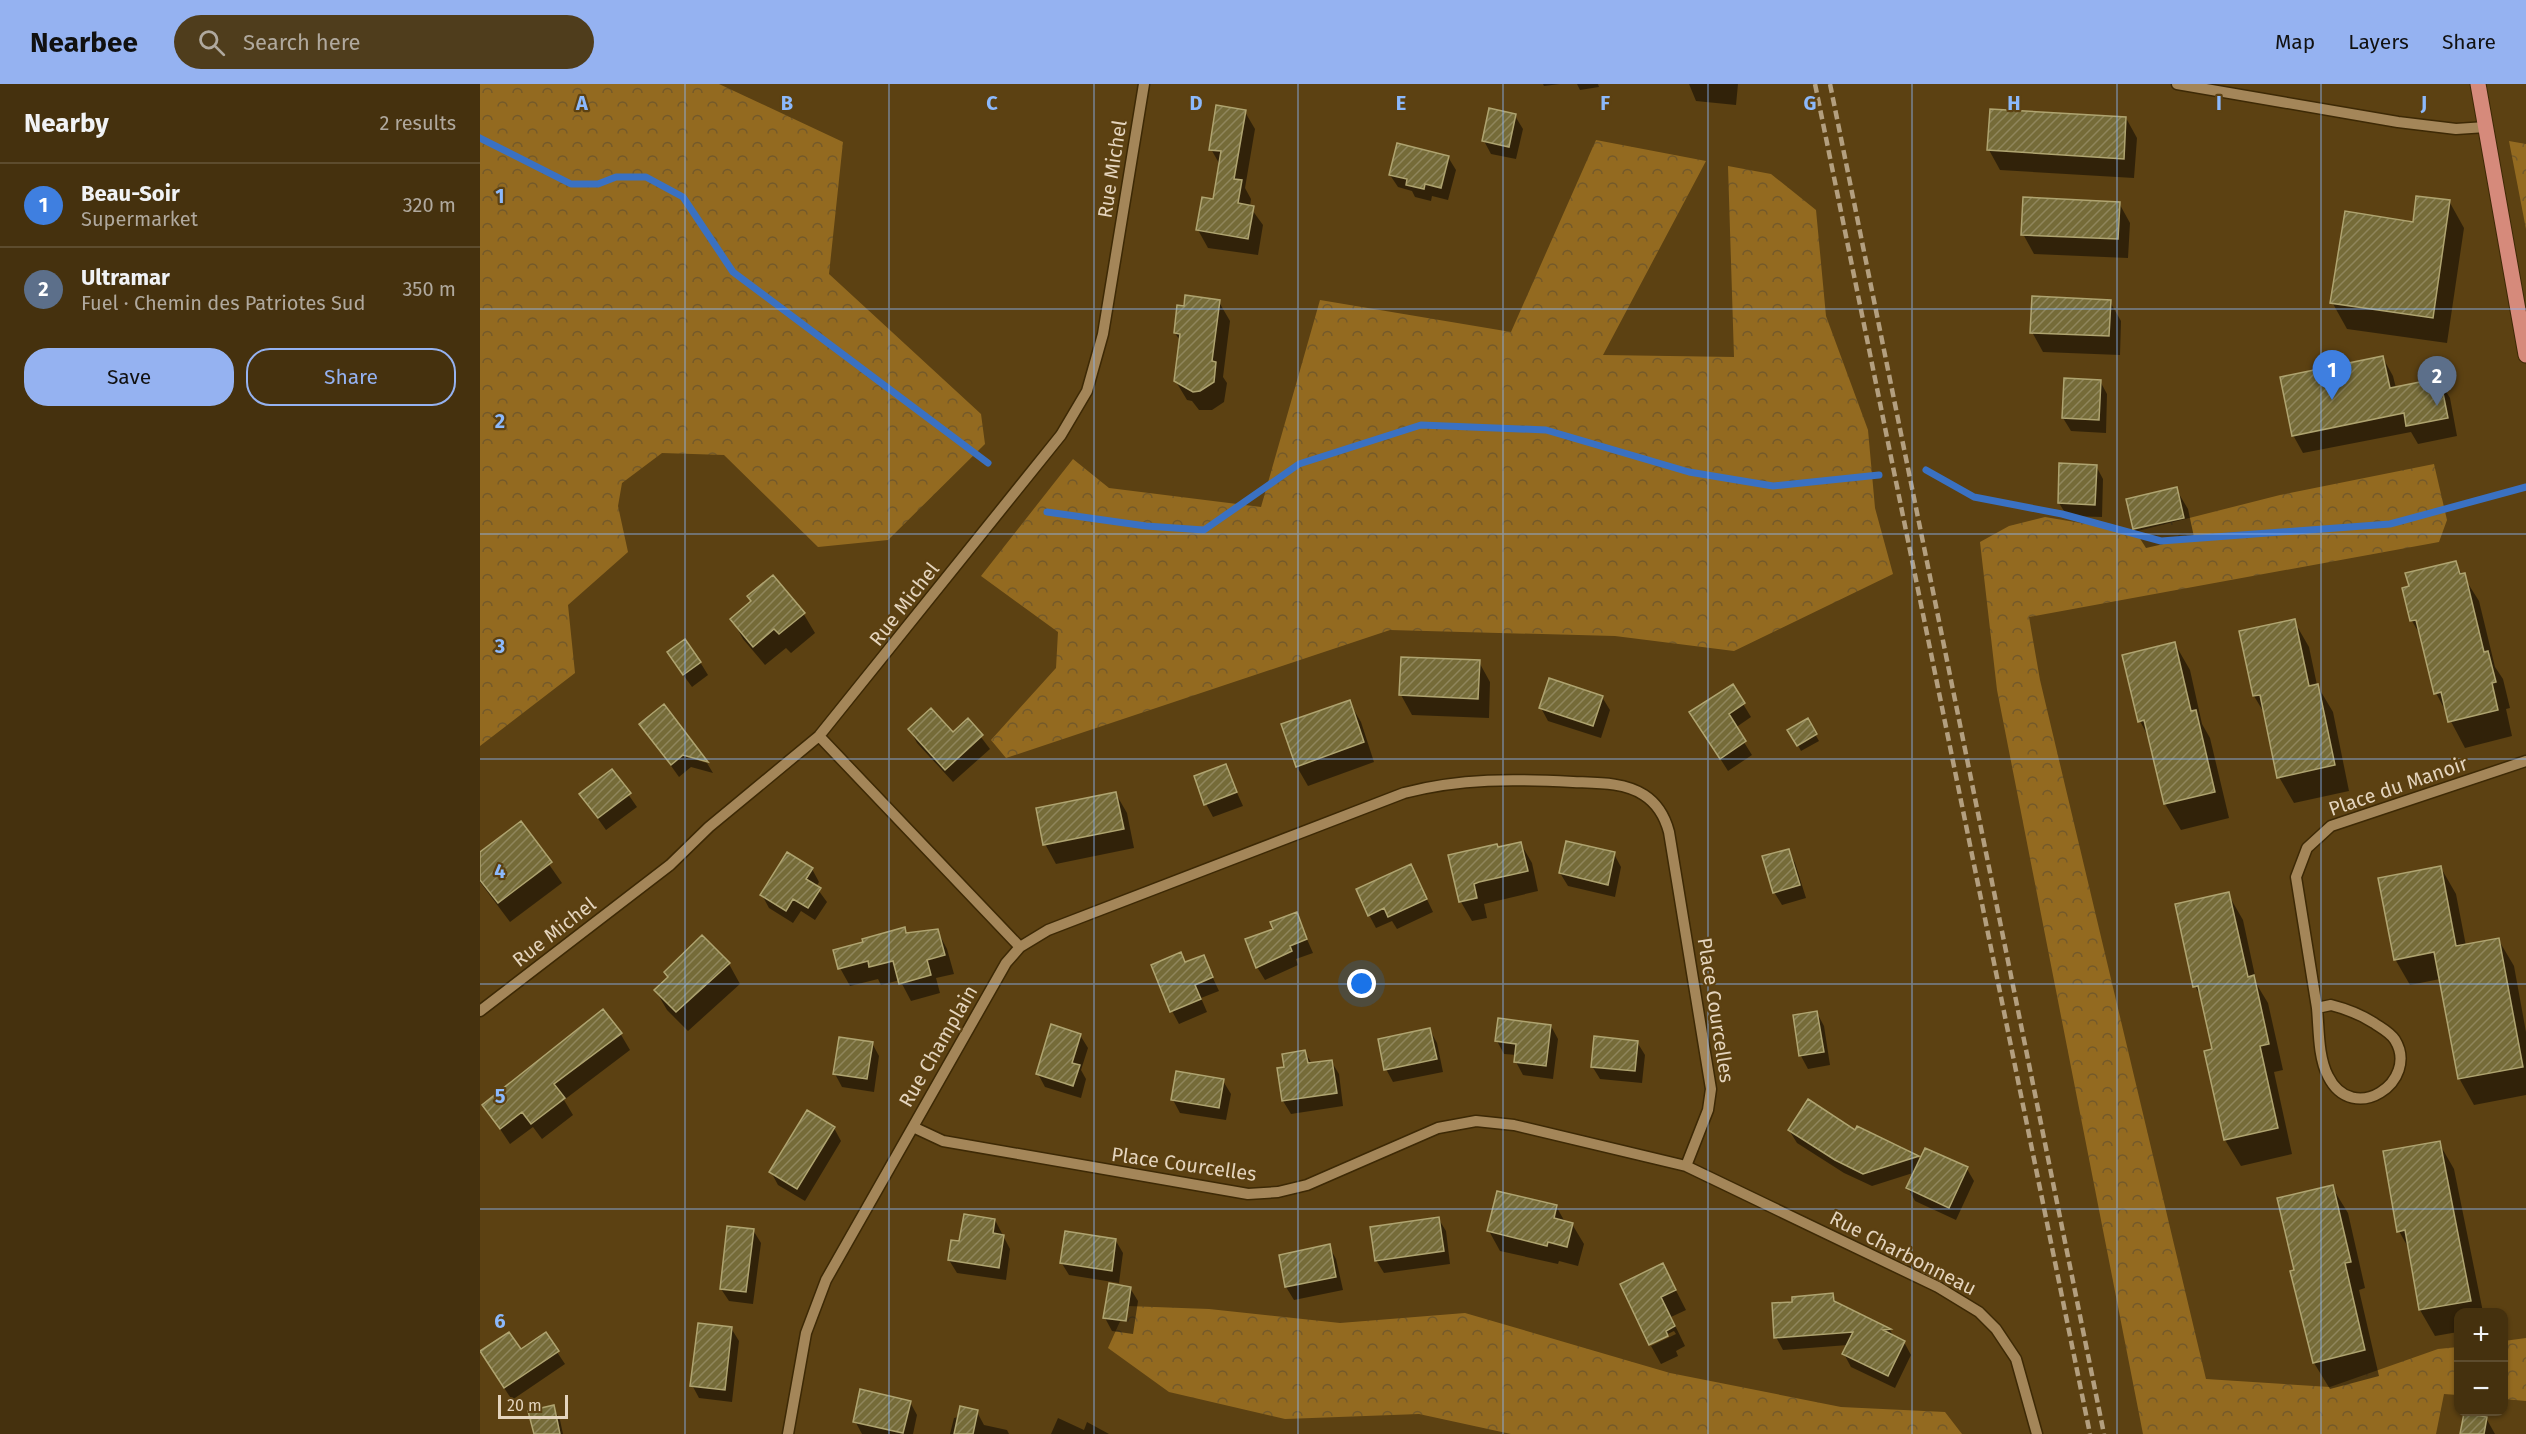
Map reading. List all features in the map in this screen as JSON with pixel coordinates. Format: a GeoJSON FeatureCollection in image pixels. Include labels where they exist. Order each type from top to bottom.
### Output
{"type":"FeatureCollection","features":[{"type":"Feature","properties":{"kind":"main road"},"geometry":{"type":"LineString","coordinates":[[2478,84],[2526,355]]}},
{"type":"Feature","properties":{"kind":"street","name":"Rue Michel"},"geometry":{"type":"LineString","coordinates":[[480,1011],[670,864],[710,827],[819,736],[1060,435],[1087,391],[1103,334],[1144,84]]}},
{"type":"Feature","properties":{"kind":"street"},"geometry":{"type":"LineString","coordinates":[[2177,84],[2398,122],[2456,129],[2487,127]]}},
{"type":"Feature","properties":{"kind":"street"},"geometry":{"type":"LineString","coordinates":[[819,736],[1020,947]]}},
{"type":"Feature","properties":{"kind":"street","name":"Place du Manoir"},"geometry":{"type":"LineString","coordinates":[[2317,1008],[2331,1005],[2346,1008],[2389,1032],[2395,1040],[2401,1062],[2397,1073],[2383,1092],[2360,1100],[2349,1098],[2333,1085],[2326,1073],[2296,877],[2307,848],[2331,826],[2526,761]]}},
{"type":"Feature","properties":{"kind":"street","name":"Place Courcelles"},"geometry":{"type":"LineString","coordinates":[[913,1127],[943,1141],[1248,1194],[1278,1192],[1307,1185],[1438,1128],[1476,1121],[1514,1125],[1686,1166],[1708,1110],[1710,1082],[1666,824],[1652,801],[1629,788],[1600,784],[1498,779],[1460,781],[1423,788],[1376,803],[1048,930],[1020,947]]}},
{"type":"Feature","properties":{"kind":"street","name":"Rue Champlain"},"geometry":{"type":"LineString","coordinates":[[788,1434],[801,1352],[818,1297],[1006,963],[1020,947]]}},
{"type":"Feature","properties":{"kind":"street","name":"Rue Charbonneau"},"geometry":{"type":"LineString","coordinates":[[1686,1166],[1938,1287],[1979,1312],[1996,1329],[2016,1359],[2037,1434]]}},
{"type":"Feature","properties":{"kind":"green space"},"geometry":{"type":"Polygon","coordinates":[[[480,84],[719,84],[843,142],[829,274],[981,414],[985,444],[888,540],[818,547],[724,455],[662,453],[622,483],[618,506],[628,552],[568,605],[575,673],[480,746],[480,84]]]}},
{"type":"Feature","properties":{"kind":"green space"},"geometry":{"type":"Polygon","coordinates":[[[1596,140],[1706,161],[1603,355],[1734,357],[1728,166],[1771,174],[1816,210],[1826,316],[1868,430],[1875,508],[1893,574],[1734,651],[1615,636],[1390,630],[1006,758],[991,740],[1056,668],[1058,632],[981,576],[1073,459],[1109,488],[1261,507],[1320,300],[1511,332],[1596,140]]]}},
{"type":"Feature","properties":{"kind":"green space"},"geometry":{"type":"Polygon","coordinates":[[[2509,141],[2526,144],[2526,229],[2509,141]]]}},
{"type":"Feature","properties":{"kind":"green space"},"geometry":{"type":"Polygon","coordinates":[[[2434,464],[2447,520],[2439,542],[2029,617],[2040,680],[2206,1379],[2330,1387],[2438,1349],[2454,1347],[2454,1395],[2444,1394],[2436,1434],[2143,1434],[1997,690],[1980,542],[2009,526],[2045,517],[2134,532],[2280,495],[2434,464]]]}},
{"type":"Feature","properties":{"kind":"green space"},"geometry":{"type":"Polygon","coordinates":[[[1127,1306],[1209,1309],[1340,1323],[1465,1313],[1670,1373],[1841,1407],[1945,1412],[1962,1434],[1511,1434],[1419,1414],[1285,1419],[1169,1392],[1108,1348],[1127,1306]]]}},
{"type":"Feature","properties":{"kind":"green space"},"geometry":{"type":"Polygon","coordinates":[[[2526,1338],[2526,1401],[2508,1399],[2508,1340],[2526,1338]]]}},
{"type":"Feature","properties":{"kind":"building"},"geometry":{"type":"Polygon","coordinates":[[[1216,105],[1246,110],[1234,179],[1242,180],[1238,203],[1254,206],[1248,239],[1196,230],[1202,197],[1213,199],[1221,151],[1209,150],[1216,105]]]}},
{"type":"Feature","properties":{"kind":"building"},"geometry":{"type":"Polygon","coordinates":[[[1489,108],[1516,114],[1509,147],[1482,141],[1489,108]]]}},
{"type":"Feature","properties":{"kind":"building"},"geometry":{"type":"Polygon","coordinates":[[[1990,109],[2126,117],[2124,159],[1987,150],[1990,109]]]}},
{"type":"Feature","properties":{"kind":"building"},"geometry":{"type":"Polygon","coordinates":[[[1397,143],[1449,156],[1441,188],[1425,184],[1424,189],[1406,185],[1407,179],[1389,175],[1397,143]]]}},
{"type":"Feature","properties":{"kind":"building"},"geometry":{"type":"Polygon","coordinates":[[[2416,196],[2450,200],[2433,318],[2330,303],[2345,211],[2413,222],[2416,196]]]}},
{"type":"Feature","properties":{"kind":"building"},"geometry":{"type":"Polygon","coordinates":[[[2023,197],[2120,202],[2118,239],[2021,235],[2023,197]]]}},
{"type":"Feature","properties":{"kind":"building"},"geometry":{"type":"Polygon","coordinates":[[[1185,295],[1220,300],[1212,361],[1216,362],[1214,382],[1200,391],[1193,392],[1174,381],[1180,334],[1174,333],[1177,305],[1184,306],[1185,295]]]}},
{"type":"Feature","properties":{"kind":"building"},"geometry":{"type":"Polygon","coordinates":[[[2032,296],[2111,300],[2109,336],[2030,333],[2032,296]]]}},
{"type":"Feature","properties":{"kind":"building"},"geometry":{"type":"Polygon","coordinates":[[[2383,356],[2390,388],[2440,378],[2448,418],[2406,426],[2404,413],[2292,436],[2280,377],[2383,356]]]}},
{"type":"Feature","properties":{"kind":"building"},"geometry":{"type":"Polygon","coordinates":[[[2064,378],[2101,380],[2099,420],[2062,418],[2064,378]]]}},
{"type":"Feature","properties":{"kind":"building"},"geometry":{"type":"Polygon","coordinates":[[[2059,463],[2097,465],[2095,505],[2058,503],[2059,463]]]}},
{"type":"Feature","properties":{"kind":"building"},"geometry":{"type":"Polygon","coordinates":[[[2177,487],[2184,518],[2133,529],[2126,499],[2177,487]]]}},
{"type":"Feature","properties":{"kind":"building"},"geometry":{"type":"Polygon","coordinates":[[[2456,561],[2460,574],[2465,573],[2484,652],[2488,651],[2496,682],[2492,683],[2498,710],[2448,722],[2441,692],[2434,694],[2416,620],[2410,621],[2402,588],[2409,586],[2405,573],[2456,561]]]}},
{"type":"Feature","properties":{"kind":"building"},"geometry":{"type":"Polygon","coordinates":[[[773,575],[805,613],[779,634],[774,629],[753,647],[730,619],[751,601],[747,596],[773,575]]]}},
{"type":"Feature","properties":{"kind":"building"},"geometry":{"type":"Polygon","coordinates":[[[2295,619],[2309,686],[2318,684],[2335,765],[2277,778],[2260,695],[2253,696],[2239,631],[2295,619]]]}},
{"type":"Feature","properties":{"kind":"building"},"geometry":{"type":"Polygon","coordinates":[[[685,639],[701,662],[683,675],[667,652],[685,639]]]}},
{"type":"Feature","properties":{"kind":"building"},"geometry":{"type":"Polygon","coordinates":[[[2175,642],[2191,711],[2196,710],[2215,792],[2164,804],[2144,720],[2138,722],[2122,655],[2175,642]]]}},
{"type":"Feature","properties":{"kind":"building"},"geometry":{"type":"Polygon","coordinates":[[[1401,657],[1480,660],[1478,699],[1399,695],[1401,657]]]}},
{"type":"Feature","properties":{"kind":"building"},"geometry":{"type":"Polygon","coordinates":[[[1549,678],[1603,696],[1593,726],[1539,708],[1549,678]]]}},
{"type":"Feature","properties":{"kind":"building"},"geometry":{"type":"Polygon","coordinates":[[[1733,684],[1745,703],[1729,714],[1746,741],[1720,759],[1689,712],[1733,684]]]}},
{"type":"Feature","properties":{"kind":"building"},"geometry":{"type":"Polygon","coordinates":[[[1350,700],[1364,742],[1296,767],[1281,724],[1350,700]]]}},
{"type":"Feature","properties":{"kind":"building"},"geometry":{"type":"Polygon","coordinates":[[[664,704],[708,762],[683,755],[671,765],[639,724],[664,704]]]}},
{"type":"Feature","properties":{"kind":"building"},"geometry":{"type":"Polygon","coordinates":[[[931,708],[953,732],[968,718],[983,735],[945,770],[908,729],[931,708]]]}},
{"type":"Feature","properties":{"kind":"building"},"geometry":{"type":"Polygon","coordinates":[[[1808,718],[1817,734],[1797,746],[1787,730],[1808,718]]]}},
{"type":"Feature","properties":{"kind":"building"},"geometry":{"type":"Polygon","coordinates":[[[1226,764],[1237,792],[1204,805],[1194,776],[1226,764]]]}},
{"type":"Feature","properties":{"kind":"building"},"geometry":{"type":"Polygon","coordinates":[[[612,769],[631,793],[598,818],[579,794],[612,769]]]}},
{"type":"Feature","properties":{"kind":"building"},"geometry":{"type":"Polygon","coordinates":[[[1116,792],[1124,829],[1043,845],[1036,808],[1116,792]]]}},
{"type":"Feature","properties":{"kind":"building"},"geometry":{"type":"Polygon","coordinates":[[[521,821],[552,862],[498,903],[480,880],[480,852],[521,821]]]}},
{"type":"Feature","properties":{"kind":"building"},"geometry":{"type":"Polygon","coordinates":[[[1566,841],[1615,852],[1608,885],[1559,873],[1566,841]]]}},
{"type":"Feature","properties":{"kind":"building"},"geometry":{"type":"Polygon","coordinates":[[[1521,842],[1528,871],[1474,884],[1477,898],[1459,902],[1448,855],[1497,844],[1498,847],[1521,842]]]}},
{"type":"Feature","properties":{"kind":"building"},"geometry":{"type":"Polygon","coordinates":[[[1789,849],[1800,885],[1773,893],[1762,856],[1789,849]]]}},
{"type":"Feature","properties":{"kind":"building"},"geometry":{"type":"Polygon","coordinates":[[[787,852],[813,868],[806,879],[821,888],[808,908],[793,899],[786,911],[760,895],[787,852]]]}},
{"type":"Feature","properties":{"kind":"building"},"geometry":{"type":"Polygon","coordinates":[[[1411,864],[1427,899],[1388,917],[1384,908],[1368,916],[1356,889],[1411,864]]]}},
{"type":"Feature","properties":{"kind":"building"},"geometry":{"type":"Polygon","coordinates":[[[2441,866],[2456,946],[2499,938],[2523,1067],[2458,1079],[2434,952],[2394,960],[2378,878],[2441,866]]]}},
{"type":"Feature","properties":{"kind":"building"},"geometry":{"type":"Polygon","coordinates":[[[2229,892],[2248,977],[2254,975],[2269,1044],[2260,1046],[2278,1128],[2224,1140],[2204,1051],[2212,1049],[2198,986],[2193,987],[2175,904],[2229,892]]]}},
{"type":"Feature","properties":{"kind":"building"},"geometry":{"type":"Polygon","coordinates":[[[1297,912],[1307,939],[1290,946],[1292,951],[1256,968],[1245,939],[1273,929],[1270,922],[1297,912]]]}},
{"type":"Feature","properties":{"kind":"building"},"geometry":{"type":"Polygon","coordinates":[[[905,927],[906,933],[938,929],[945,955],[927,960],[931,975],[899,984],[893,961],[869,967],[868,961],[838,969],[833,950],[905,927]]]}},
{"type":"Feature","properties":{"kind":"building"},"geometry":{"type":"Polygon","coordinates":[[[702,935],[730,963],[676,1012],[654,990],[668,977],[664,972],[702,935]]]}},
{"type":"Feature","properties":{"kind":"building"},"geometry":{"type":"Polygon","coordinates":[[[1181,952],[1185,962],[1204,955],[1213,977],[1195,985],[1201,999],[1170,1012],[1151,965],[1181,952]]]}},
{"type":"Feature","properties":{"kind":"building"},"geometry":{"type":"Polygon","coordinates":[[[603,1009],[622,1033],[554,1084],[565,1098],[531,1124],[522,1112],[500,1129],[482,1105],[603,1009]]]}},
{"type":"Feature","properties":{"kind":"building"},"geometry":{"type":"Polygon","coordinates":[[[1817,1011],[1824,1052],[1799,1056],[1793,1015],[1817,1011]]]}},
{"type":"Feature","properties":{"kind":"building"},"geometry":{"type":"Polygon","coordinates":[[[1498,1018],[1551,1025],[1546,1066],[1514,1062],[1516,1044],[1495,1041],[1498,1018]]]}},
{"type":"Feature","properties":{"kind":"building"},"geometry":{"type":"Polygon","coordinates":[[[1051,1024],[1081,1034],[1072,1063],[1080,1065],[1073,1086],[1036,1074],[1051,1024]]]}},
{"type":"Feature","properties":{"kind":"building"},"geometry":{"type":"Polygon","coordinates":[[[1430,1028],[1437,1059],[1384,1070],[1378,1039],[1430,1028]]]}},
{"type":"Feature","properties":{"kind":"building"},"geometry":{"type":"Polygon","coordinates":[[[1594,1036],[1638,1041],[1635,1071],[1591,1067],[1594,1036]]]}},
{"type":"Feature","properties":{"kind":"building"},"geometry":{"type":"Polygon","coordinates":[[[839,1037],[873,1042],[867,1079],[833,1074],[839,1037]]]}},
{"type":"Feature","properties":{"kind":"building"},"geometry":{"type":"Polygon","coordinates":[[[1305,1050],[1308,1063],[1332,1060],[1337,1093],[1282,1101],[1277,1068],[1284,1067],[1282,1054],[1305,1050]]]}},
{"type":"Feature","properties":{"kind":"building"},"geometry":{"type":"Polygon","coordinates":[[[1176,1071],[1224,1079],[1219,1108],[1171,1100],[1176,1071]]]}},
{"type":"Feature","properties":{"kind":"building"},"geometry":{"type":"Polygon","coordinates":[[[1808,1099],[1855,1130],[1857,1126],[1919,1156],[1863,1174],[1835,1160],[1788,1130],[1808,1099]]]}},
{"type":"Feature","properties":{"kind":"building"},"geometry":{"type":"Polygon","coordinates":[[[807,1110],[835,1127],[797,1189],[769,1172],[807,1110]]]}},
{"type":"Feature","properties":{"kind":"building"},"geometry":{"type":"Polygon","coordinates":[[[2440,1141],[2471,1301],[2419,1310],[2405,1230],[2397,1232],[2383,1151],[2440,1141]]]}},
{"type":"Feature","properties":{"kind":"building"},"geometry":{"type":"Polygon","coordinates":[[[1925,1148],[1968,1167],[1949,1208],[1906,1188],[1925,1148]]]}},
{"type":"Feature","properties":{"kind":"building"},"geometry":{"type":"Polygon","coordinates":[[[2333,1185],[2351,1262],[2345,1263],[2365,1350],[2313,1363],[2290,1271],[2294,1270],[2277,1198],[2333,1185]]]}},
{"type":"Feature","properties":{"kind":"building"},"geometry":{"type":"Polygon","coordinates":[[[1497,1191],[1557,1205],[1554,1218],[1573,1223],[1567,1247],[1548,1242],[1547,1246],[1487,1231],[1497,1191]]]}},
{"type":"Feature","properties":{"kind":"building"},"geometry":{"type":"Polygon","coordinates":[[[964,1214],[995,1219],[993,1233],[1004,1235],[999,1268],[948,1260],[951,1240],[959,1241],[964,1214]]]}},
{"type":"Feature","properties":{"kind":"building"},"geometry":{"type":"Polygon","coordinates":[[[1439,1217],[1444,1251],[1375,1261],[1370,1227],[1439,1217]]]}},
{"type":"Feature","properties":{"kind":"building"},"geometry":{"type":"Polygon","coordinates":[[[727,1226],[754,1229],[746,1292],[720,1289],[727,1226]]]}},
{"type":"Feature","properties":{"kind":"building"},"geometry":{"type":"Polygon","coordinates":[[[1065,1231],[1116,1239],[1112,1271],[1060,1263],[1065,1231]]]}},
{"type":"Feature","properties":{"kind":"building"},"geometry":{"type":"Polygon","coordinates":[[[1330,1244],[1336,1277],[1285,1287],[1279,1255],[1330,1244]]]}},
{"type":"Feature","properties":{"kind":"building"},"geometry":{"type":"Polygon","coordinates":[[[1663,1263],[1676,1290],[1661,1297],[1675,1326],[1666,1331],[1668,1336],[1649,1345],[1620,1284],[1663,1263]]]}},
{"type":"Feature","properties":{"kind":"building"},"geometry":{"type":"Polygon","coordinates":[[[1109,1283],[1131,1287],[1126,1321],[1103,1318],[1109,1283]]]}},
{"type":"Feature","properties":{"kind":"building"},"geometry":{"type":"Polygon","coordinates":[[[1833,1293],[1834,1301],[1891,1329],[1883,1330],[1905,1341],[1888,1376],[1842,1354],[1853,1332],[1774,1338],[1772,1303],[1792,1302],[1792,1297],[1833,1293]]]}},
{"type":"Feature","properties":{"kind":"building"},"geometry":{"type":"Polygon","coordinates":[[[698,1323],[732,1327],[725,1390],[690,1386],[698,1323]]]}},
{"type":"Feature","properties":{"kind":"building"},"geometry":{"type":"Polygon","coordinates":[[[509,1332],[521,1349],[546,1332],[559,1351],[504,1388],[480,1351],[509,1332]]]}},
{"type":"Feature","properties":{"kind":"building"},"geometry":{"type":"Polygon","coordinates":[[[860,1389],[911,1401],[903,1433],[853,1422],[860,1389]]]}},
{"type":"Feature","properties":{"kind":"building"},"geometry":{"type":"Polygon","coordinates":[[[554,1405],[560,1434],[534,1434],[528,1411],[554,1405]]]}},
{"type":"Feature","properties":{"kind":"building"},"geometry":{"type":"Polygon","coordinates":[[[960,1406],[978,1410],[973,1434],[954,1434],[960,1406]]]}},
{"type":"Feature","properties":{"kind":"building"},"geometry":{"type":"Polygon","coordinates":[[[2463,1416],[2487,1417],[2484,1434],[2460,1434],[2463,1416]]]}},
{"type":"Feature","properties":{"kind":"waterway"},"geometry":{"type":"LineString","coordinates":[[480,138],[571,184],[598,184],[616,177],[646,177],[683,197],[733,272],[988,463]]}},
{"type":"Feature","properties":{"kind":"waterway"},"geometry":{"type":"LineString","coordinates":[[1047,512],[1146,526],[1204,530],[1299,464],[1421,425],[1546,430],[1689,472],[1773,486],[1879,475]]}},
{"type":"Feature","properties":{"kind":"waterway"},"geometry":{"type":"LineString","coordinates":[[1926,470],[1974,497],[2062,514],[2161,541],[2390,524],[2526,487]]}},
{"type":"Feature","properties":{"kind":"railway"},"geometry":{"type":"LineString","coordinates":[[1815,84],[2090,1434]]}},
{"type":"Feature","properties":{"kind":"railway"},"geometry":{"type":"LineString","coordinates":[[1830,84],[2104,1434]]}},
{"type":"Feature","properties":{"kind":"place","name":"Beau-Soir"},"geometry":{"type":"Point","coordinates":[2332,400]}},
{"type":"Feature","properties":{"kind":"place","name":"Ultramar"},"geometry":{"type":"Point","coordinates":[2437,406]}}]}
